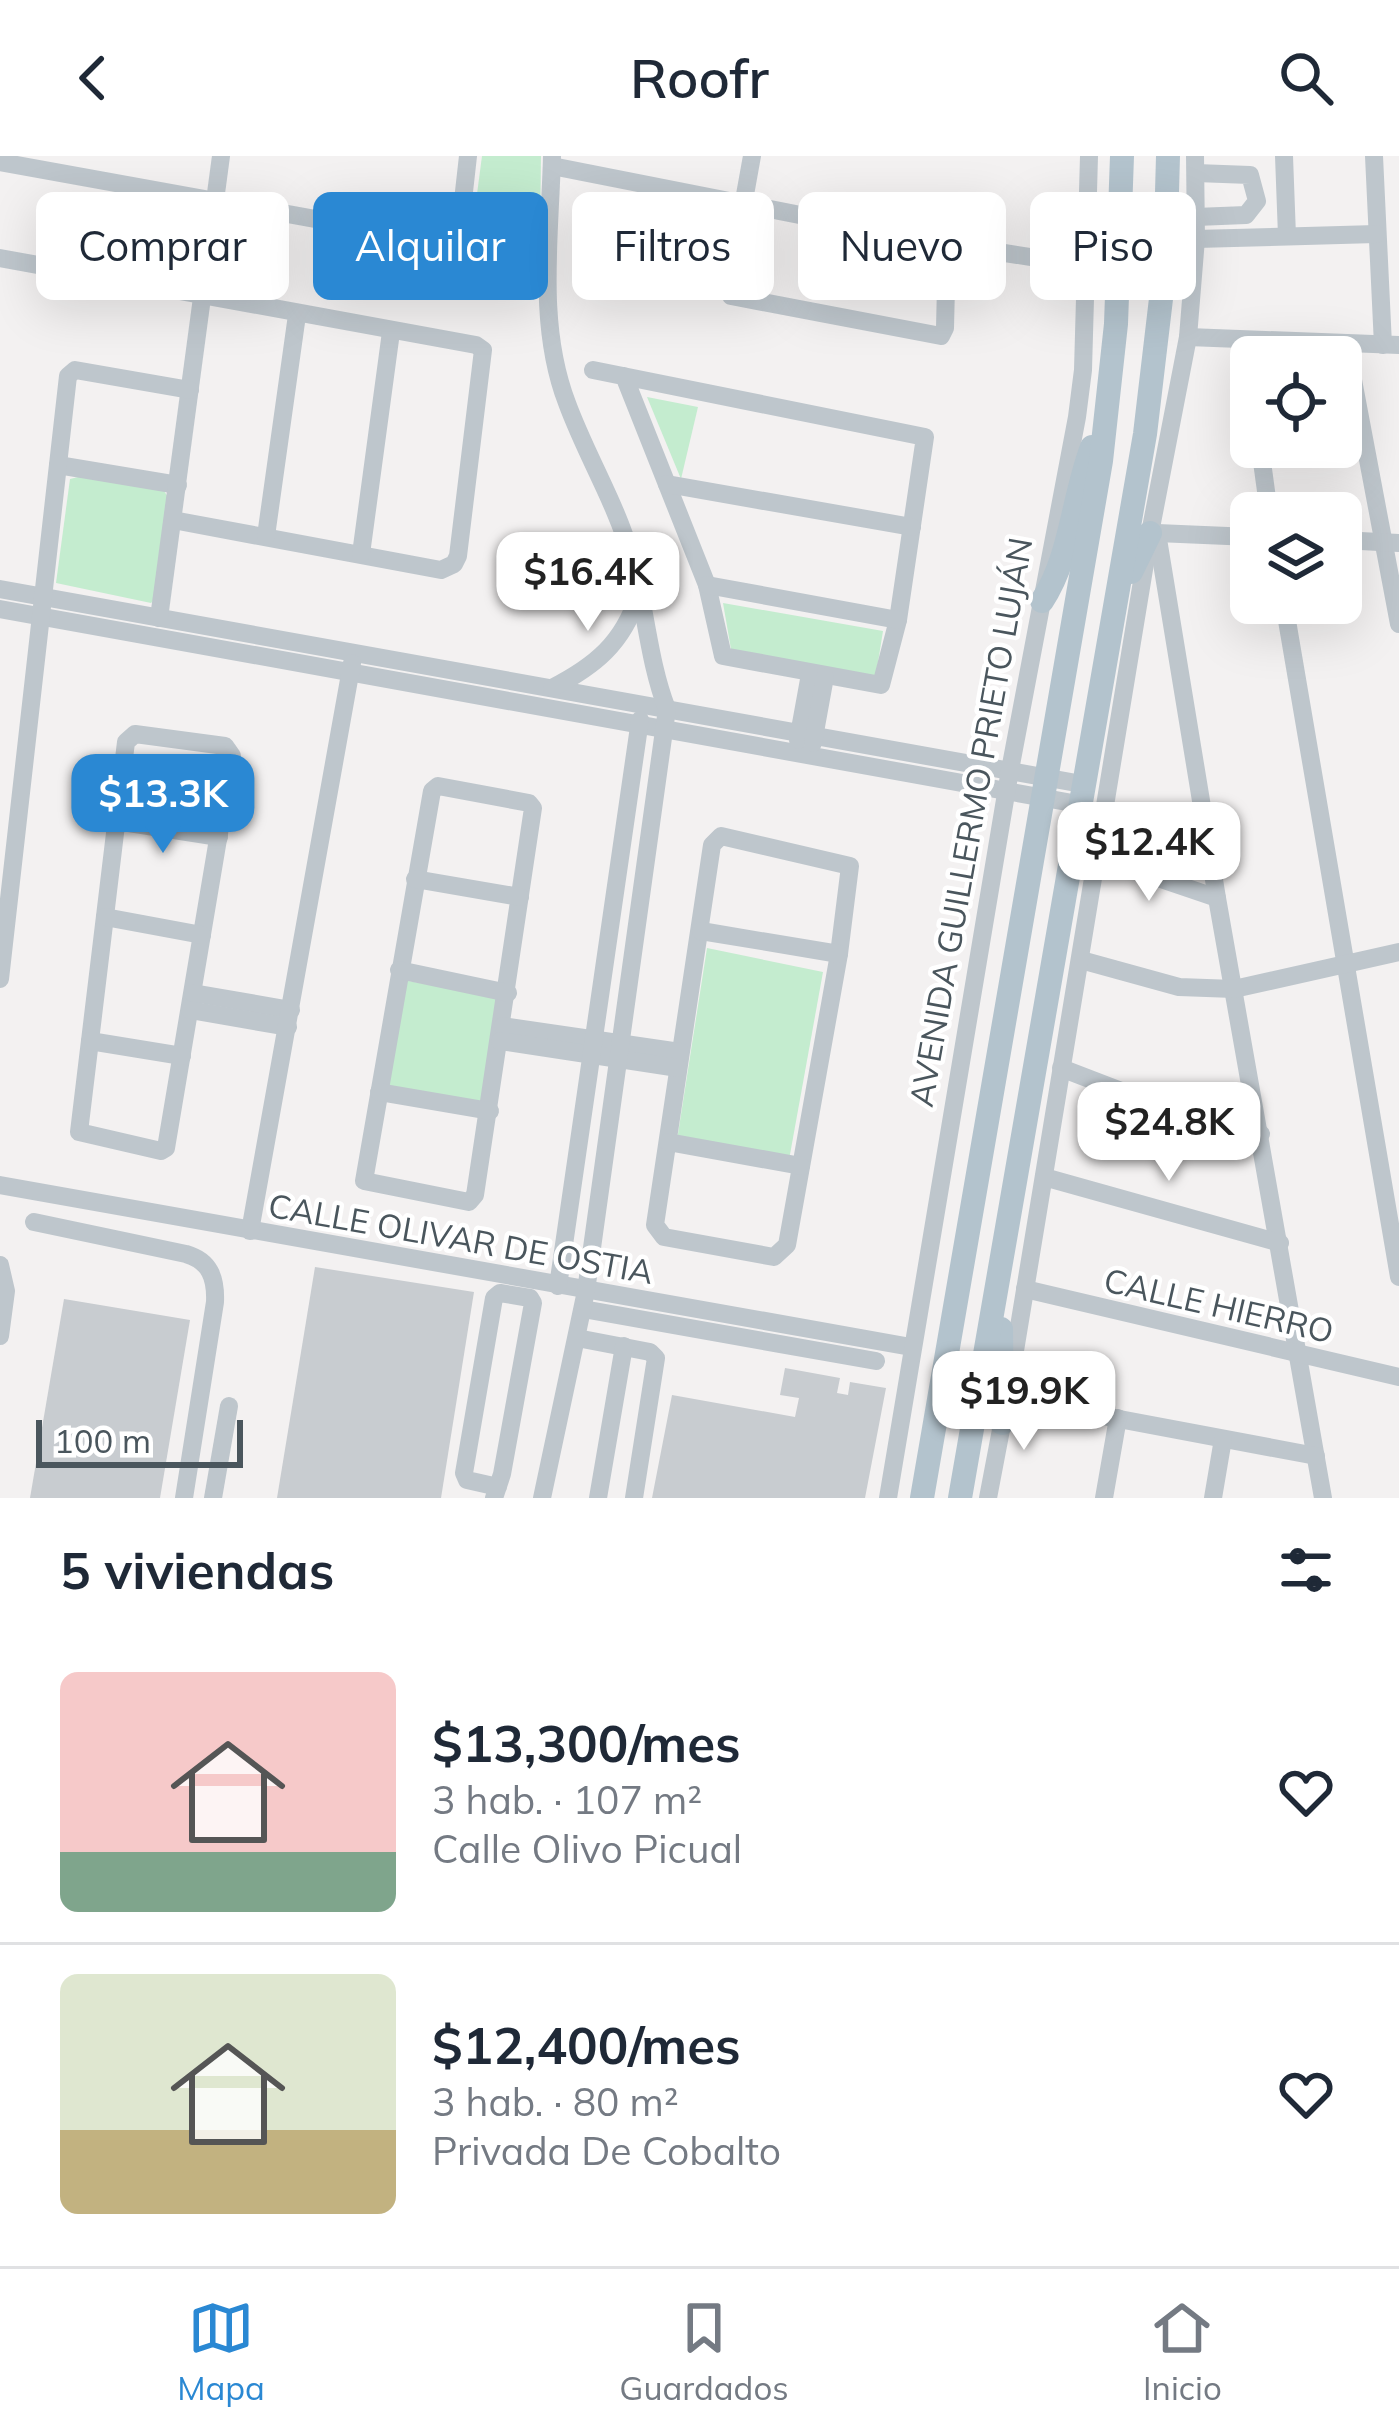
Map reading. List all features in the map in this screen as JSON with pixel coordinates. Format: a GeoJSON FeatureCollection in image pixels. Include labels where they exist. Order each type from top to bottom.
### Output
{"type":"FeatureCollection","features":[{"type":"Feature","properties":{"kind":"main road"},"geometry":{"type":"LineString","coordinates":[[1112,156],[1118,192]]}},
{"type":"Feature","properties":{"kind":"main road","name":"AVENIDA GUILLERMO PRIETO LUJÁN"},"geometry":{"type":"LineString","coordinates":[[1121,192],[1122,156]]}},
{"type":"Feature","properties":{"kind":"main road"},"geometry":{"type":"LineString","coordinates":[[960,1498],[1148,412],[1166,265],[1168,156]]}},
{"type":"Feature","properties":{"kind":"main road","name":"AVENIDA GUILLERMO PRIETO LUJÁN"},"geometry":{"type":"LineString","coordinates":[[922,1498],[1045,789],[1106,411],[1117,300]]}},
{"type":"Feature","properties":{"kind":"main road"},"geometry":{"type":"LineString","coordinates":[[1042,601],[1058,572],[1076,490],[1106,411]]}},
{"type":"Feature","properties":{"kind":"main road"},"geometry":{"type":"LineString","coordinates":[[1106,642],[1138,554],[1154,533]]}},
{"type":"Feature","properties":{"kind":"main road"},"geometry":{"type":"LineString","coordinates":[[1001,1250],[1006,1283],[1000,1344],[1005,1410]]}},
{"type":"Feature","properties":{"kind":"street"},"geometry":{"type":"LineString","coordinates":[[216,192],[220,156]]}},
{"type":"Feature","properties":{"kind":"street"},"geometry":{"type":"LineString","coordinates":[[464,192],[468,156]]}},
{"type":"Feature","properties":{"kind":"street"},"geometry":{"type":"LineString","coordinates":[[744,192],[752,156]]}},
{"type":"Feature","properties":{"kind":"street","name":"AVENIDA GUILLERMO PRIETO LUJÁN"},"geometry":{"type":"LineString","coordinates":[[1089,192],[1090,156]]}},
{"type":"Feature","properties":{"kind":"street"},"geometry":{"type":"LineString","coordinates":[[1284,156],[1287,236]]}},
{"type":"Feature","properties":{"kind":"street"},"geometry":{"type":"LineString","coordinates":[[1374,156],[1376,234],[1391,345]]}},
{"type":"Feature","properties":{"kind":"street"},"geometry":{"type":"LineString","coordinates":[[548,241],[552,161],[689,192]]}},
{"type":"Feature","properties":{"kind":"street"},"geometry":{"type":"LineString","coordinates":[[0,162],[170,192]]}},
{"type":"Feature","properties":{"kind":"street"},"geometry":{"type":"LineString","coordinates":[[1196,165],[1250,176],[1257,201],[1246,215],[1196,217]]}},
{"type":"Feature","properties":{"kind":"street"},"geometry":{"type":"LineString","coordinates":[[1196,239],[1376,234]]}},
{"type":"Feature","properties":{"kind":"street"},"geometry":{"type":"LineString","coordinates":[[0,258],[36,265]]}},
{"type":"Feature","properties":{"kind":"street"},"geometry":{"type":"LineString","coordinates":[[542,1498],[582,1314],[667,709],[654,676],[631,554],[559,377],[548,278]]}},
{"type":"Feature","properties":{"kind":"street"},"geometry":{"type":"LineString","coordinates":[[159,618],[201,300]]}},
{"type":"Feature","properties":{"kind":"street"},"geometry":{"type":"LineString","coordinates":[[173,520],[441,571],[458,556],[483,350],[222,300]]}},
{"type":"Feature","properties":{"kind":"street"},"geometry":{"type":"LineString","coordinates":[[745,300],[941,336],[946,300]]}},
{"type":"Feature","properties":{"kind":"street","name":"AVENIDA GUILLERMO PRIETO LUJÁN"},"geometry":{"type":"LineString","coordinates":[[888,1498],[1006,792],[1084,370],[1087,300]]}},
{"type":"Feature","properties":{"kind":"street"},"geometry":{"type":"LineString","coordinates":[[988,1498],[1191,300]]}},
{"type":"Feature","properties":{"kind":"street"},"geometry":{"type":"LineString","coordinates":[[266,536],[297,315]]}},
{"type":"Feature","properties":{"kind":"street"},"geometry":{"type":"LineString","coordinates":[[361,554],[392,332]]}},
{"type":"Feature","properties":{"kind":"street"},"geometry":{"type":"LineString","coordinates":[[1188,337],[1230,339]]}},
{"type":"Feature","properties":{"kind":"street"},"geometry":{"type":"LineString","coordinates":[[0,979],[4,896],[72,370],[190,390]]}},
{"type":"Feature","properties":{"kind":"street"},"geometry":{"type":"LineString","coordinates":[[593,370],[624,376],[920,434],[927,443],[898,620],[881,685],[723,656],[707,585],[624,376]]}},
{"type":"Feature","properties":{"kind":"street"},"geometry":{"type":"LineString","coordinates":[[1362,412],[1392,542],[1399,624]]}},
{"type":"Feature","properties":{"kind":"street"},"geometry":{"type":"LineString","coordinates":[[58,465],[178,485]]}},
{"type":"Feature","properties":{"kind":"street"},"geometry":{"type":"LineString","coordinates":[[667,484],[912,526]]}},
{"type":"Feature","properties":{"kind":"street"},"geometry":{"type":"LineString","coordinates":[[1154,533],[1230,536]]}},
{"type":"Feature","properties":{"kind":"street"},"geometry":{"type":"LineString","coordinates":[[1154,533],[1323,1498]]}},
{"type":"Feature","properties":{"kind":"street"},"geometry":{"type":"LineString","coordinates":[[1362,541],[1392,542]]}},
{"type":"Feature","properties":{"kind":"street"},"geometry":{"type":"LineString","coordinates":[[707,585],[898,620]]}},
{"type":"Feature","properties":{"kind":"street"},"geometry":{"type":"LineString","coordinates":[[0,589],[41,607],[352,661],[552,688],[1010,770],[1045,789]]}},
{"type":"Feature","properties":{"kind":"street"},"geometry":{"type":"LineString","coordinates":[[552,688],[601,658],[619,640],[639,592]]}},
{"type":"Feature","properties":{"kind":"street"},"geometry":{"type":"LineString","coordinates":[[0,609],[41,607],[159,618],[640,727],[1006,792],[1045,789],[1080,794]]}},
{"type":"Feature","properties":{"kind":"street"},"geometry":{"type":"LineString","coordinates":[[1288,624],[1399,1277]]}},
{"type":"Feature","properties":{"kind":"street"},"geometry":{"type":"LineString","coordinates":[[250,1231],[352,661]]}},
{"type":"Feature","properties":{"kind":"street"},"geometry":{"type":"LineString","coordinates":[[803,756],[818,675]]}},
{"type":"Feature","properties":{"kind":"street"},"geometry":{"type":"LineString","coordinates":[[558,1286],[642,705],[654,676]]}},
{"type":"Feature","properties":{"kind":"street"},"geometry":{"type":"LineString","coordinates":[[131,735],[225,746],[232,756],[166,1148],[161,1151],[80,1133],[116,821],[126,742],[131,735]]}},
{"type":"Feature","properties":{"kind":"street"},"geometry":{"type":"LineString","coordinates":[[438,786],[532,805],[490,1111],[475,1195],[469,1202],[364,1181],[415,879],[432,791],[438,786]]}},
{"type":"Feature","properties":{"kind":"street"},"geometry":{"type":"LineString","coordinates":[[116,821],[219,837]]}},
{"type":"Feature","properties":{"kind":"street"},"geometry":{"type":"LineString","coordinates":[[721,836],[848,863],[839,954],[787,1244],[774,1257],[659,1234],[655,1225],[700,931],[712,845],[721,836]]}},
{"type":"Feature","properties":{"kind":"street"},"geometry":{"type":"LineString","coordinates":[[1100,858],[1217,898]]}},
{"type":"Feature","properties":{"kind":"street"},"geometry":{"type":"LineString","coordinates":[[415,879],[520,897]]}},
{"type":"Feature","properties":{"kind":"street"},"geometry":{"type":"LineString","coordinates":[[105,917],[202,935]]}},
{"type":"Feature","properties":{"kind":"street"},"geometry":{"type":"LineString","coordinates":[[700,931],[839,954]]}},
{"type":"Feature","properties":{"kind":"street"},"geometry":{"type":"LineString","coordinates":[[1081,960],[1179,986],[1234,989],[1399,952]]}},
{"type":"Feature","properties":{"kind":"street"},"geometry":{"type":"LineString","coordinates":[[400,970],[508,993]]}},
{"type":"Feature","properties":{"kind":"street"},"geometry":{"type":"LineString","coordinates":[[191,1002],[289,1019]]}},
{"type":"Feature","properties":{"kind":"street"},"geometry":{"type":"LineString","coordinates":[[501,1034],[679,1060]]}},
{"type":"Feature","properties":{"kind":"street"},"geometry":{"type":"LineString","coordinates":[[90,1041],[182,1056]]}},
{"type":"Feature","properties":{"kind":"street"},"geometry":{"type":"LineString","coordinates":[[1061,1068],[1186,1116],[1261,1134]]}},
{"type":"Feature","properties":{"kind":"street"},"geometry":{"type":"LineString","coordinates":[[379,1093],[490,1111]]}},
{"type":"Feature","properties":{"kind":"street"},"geometry":{"type":"LineString","coordinates":[[668,1142],[801,1166]]}},
{"type":"Feature","properties":{"kind":"street"},"geometry":{"type":"LineString","coordinates":[[1044,1178],[1280,1243]]}},
{"type":"Feature","properties":{"kind":"street","name":"CALLE OLIVAR DE OSTIA"},"geometry":{"type":"LineString","coordinates":[[0,1185],[558,1286],[582,1314],[911,1347]]}},
{"type":"Feature","properties":{"kind":"street"},"geometry":{"type":"LineString","coordinates":[[34,1222],[186,1254],[211,1271],[215,1302],[184,1498]]}},
{"type":"Feature","properties":{"kind":"street"},"geometry":{"type":"LineString","coordinates":[[0,1265],[6,1303],[0,1336]]}},
{"type":"Feature","properties":{"kind":"street","name":"CALLE HIERRO"},"geometry":{"type":"LineString","coordinates":[[1025,1289],[1399,1377]]}},
{"type":"Feature","properties":{"kind":"street"},"geometry":{"type":"LineString","coordinates":[[500,1293],[530,1298],[532,1303],[496,1492],[467,1480],[464,1473],[495,1295],[500,1293]]}},
{"type":"Feature","properties":{"kind":"street"},"geometry":{"type":"LineString","coordinates":[[582,1314],[624,1346],[650,1352],[657,1362],[634,1498]]}},
{"type":"Feature","properties":{"kind":"street"},"geometry":{"type":"LineString","coordinates":[[582,1314],[876,1361]]}},
{"type":"Feature","properties":{"kind":"street"},"geometry":{"type":"LineString","coordinates":[[598,1498],[624,1346]]}},
{"type":"Feature","properties":{"kind":"street"},"geometry":{"type":"LineString","coordinates":[[213,1498],[229,1406]]}},
{"type":"Feature","properties":{"kind":"street"},"geometry":{"type":"LineString","coordinates":[[1005,1410],[1118,1418],[1316,1456]]}},
{"type":"Feature","properties":{"kind":"street"},"geometry":{"type":"LineString","coordinates":[[1104,1498],[1118,1418]]}},
{"type":"Feature","properties":{"kind":"street"},"geometry":{"type":"LineString","coordinates":[[1213,1498],[1223,1439]]}},
{"type":"Feature","properties":{"kind":"green space"},"geometry":{"type":"Polygon","coordinates":[[[482,156],[541,156],[541,192],[477,192],[482,156]]]}},
{"type":"Feature","properties":{"kind":"green space"},"geometry":{"type":"Polygon","coordinates":[[[647,397],[698,407],[681,479],[647,397]]]}},
{"type":"Feature","properties":{"kind":"green space"},"geometry":{"type":"Polygon","coordinates":[[[82,476],[164,491],[168,497],[156,598],[151,603],[56,583],[70,479],[82,476]]]}},
{"type":"Feature","properties":{"kind":"green space"},"geometry":{"type":"Polygon","coordinates":[[[723,603],[883,631],[875,681],[732,655],[723,603]]]}},
{"type":"Feature","properties":{"kind":"green space"},"geometry":{"type":"Polygon","coordinates":[[[707,948],[823,972],[789,1160],[677,1140],[707,948]]]}},
{"type":"Feature","properties":{"kind":"green space"},"geometry":{"type":"Polygon","coordinates":[[[398,979],[506,999],[490,1110],[379,1092],[398,979]]]}},
{"type":"Feature","properties":{"kind":"building"},"geometry":{"type":"Polygon","coordinates":[[[315,1267],[474,1292],[441,1498],[277,1498],[315,1267]]]}},
{"type":"Feature","properties":{"kind":"building"},"geometry":{"type":"Polygon","coordinates":[[[64,1299],[190,1320],[160,1498],[30,1498],[64,1299]]]}},
{"type":"Feature","properties":{"kind":"building"},"geometry":{"type":"Polygon","coordinates":[[[785,1368],[840,1378],[837,1393],[848,1395],[850,1382],[886,1388],[865,1498],[652,1498],[672,1395],[795,1417],[799,1398],[780,1395],[785,1368]]]}}]}
